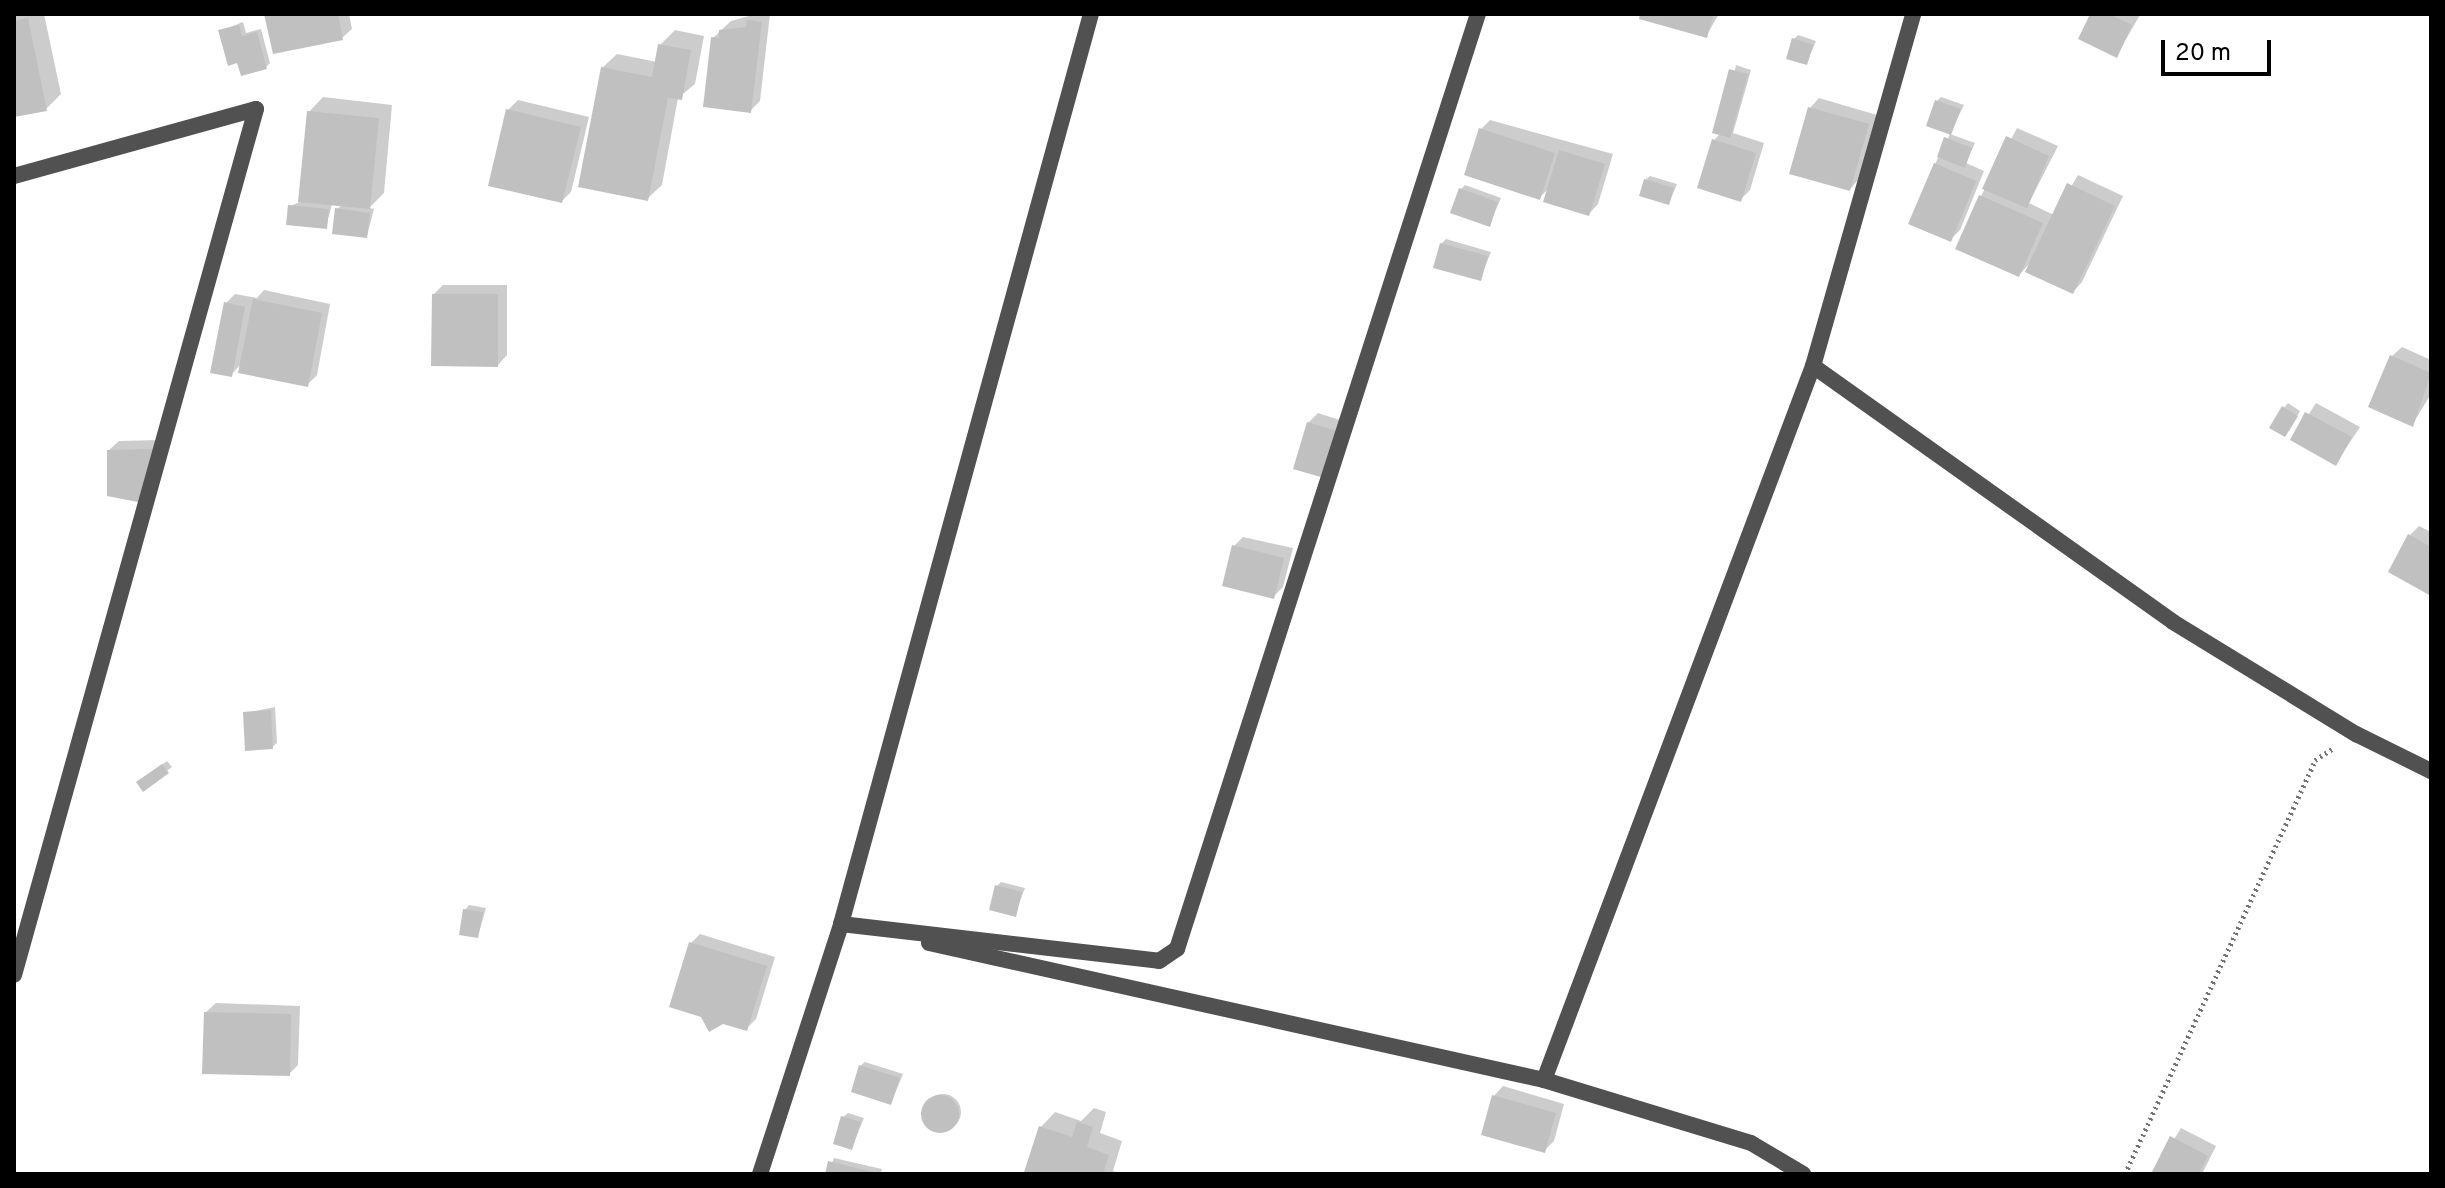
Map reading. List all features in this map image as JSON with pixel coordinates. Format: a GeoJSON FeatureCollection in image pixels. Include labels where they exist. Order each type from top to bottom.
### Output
{"type":"FeatureCollection","features":[{"type":"Feature","properties":{"kind":"street"},"geometry":{"type":"LineString","coordinates":[[760,1174],[841,924],[1091,14]]}},
{"type":"Feature","properties":{"kind":"street"},"geometry":{"type":"LineString","coordinates":[[841,924],[1159,961],[1177,949],[1478,14]]}},
{"type":"Feature","properties":{"kind":"street"},"geometry":{"type":"LineString","coordinates":[[1544,1080],[1813,366],[1913,14]]}},
{"type":"Feature","properties":{"kind":"street"},"geometry":{"type":"LineString","coordinates":[[14,176],[256,109],[14,975]]}},
{"type":"Feature","properties":{"kind":"street"},"geometry":{"type":"LineString","coordinates":[[1813,366],[2173,622],[2356,734],[2431,771]]}},
{"type":"Feature","properties":{"kind":"street"},"geometry":{"type":"LineString","coordinates":[[841,924],[1544,1080],[1751,1143],[1803,1174]]}},
{"type":"Feature","properties":{"kind":"path"},"geometry":{"type":"LineString","coordinates":[[2125,1174],[2315,760],[2356,734]]}},
{"type":"Feature","properties":{"kind":"building"},"geometry":{"type":"Polygon","coordinates":[[[264,14],[338,14],[343,40],[273,54],[264,14]]]}},
{"type":"Feature","properties":{"kind":"building"},"geometry":{"type":"Polygon","coordinates":[[[1640,14],[1714,14],[1707,38],[1639,19],[1640,14]]]}},
{"type":"Feature","properties":{"kind":"building"},"geometry":{"type":"Polygon","coordinates":[[[2090,14],[2109,14],[2132,25],[2117,58],[2078,39],[2090,14]]]}},
{"type":"Feature","properties":{"kind":"building"},"geometry":{"type":"Polygon","coordinates":[[[28,18],[47,111],[14,117],[14,21],[28,18]]]}},
{"type":"Feature","properties":{"kind":"building"},"geometry":{"type":"Polygon","coordinates":[[[747,20],[762,22],[751,113],[703,107],[711,37],[719,38],[719,30],[746,27],[747,20]]]}},
{"type":"Feature","properties":{"kind":"building"},"geometry":{"type":"Polygon","coordinates":[[[239,25],[242,36],[257,32],[267,69],[241,76],[237,63],[228,66],[218,30],[239,25]]]}},
{"type":"Feature","properties":{"kind":"building"},"geometry":{"type":"Polygon","coordinates":[[[1792,38],[1813,45],[1807,65],[1786,59],[1792,38]]]}},
{"type":"Feature","properties":{"kind":"building"},"geometry":{"type":"Polygon","coordinates":[[[658,44],[691,50],[682,100],[668,98],[648,201],[578,187],[601,67],[652,77],[658,44]]]}},
{"type":"Feature","properties":{"kind":"building"},"geometry":{"type":"Polygon","coordinates":[[[1729,69],[1748,74],[1730,138],[1712,133],[1729,69]]]}},
{"type":"Feature","properties":{"kind":"building"},"geometry":{"type":"Polygon","coordinates":[[[1935,100],[1961,109],[1951,135],[1926,126],[1935,100]]]}},
{"type":"Feature","properties":{"kind":"building"},"geometry":{"type":"Polygon","coordinates":[[[1808,107],[1869,124],[1850,191],[1789,174],[1808,107]]]}},
{"type":"Feature","properties":{"kind":"building"},"geometry":{"type":"Polygon","coordinates":[[[506,109],[581,127],[562,203],[488,186],[506,109]]]}},
{"type":"Feature","properties":{"kind":"building"},"geometry":{"type":"Polygon","coordinates":[[[307,111],[379,118],[370,209],[298,202],[307,111]]]}},
{"type":"Feature","properties":{"kind":"building"},"geometry":{"type":"Polygon","coordinates":[[[1479,128],[1555,153],[1540,200],[1464,175],[1479,128]]]}},
{"type":"Feature","properties":{"kind":"building"},"geometry":{"type":"Polygon","coordinates":[[[2006,136],[2049,156],[2027,208],[1982,189],[2006,136]]]}},
{"type":"Feature","properties":{"kind":"building"},"geometry":{"type":"Polygon","coordinates":[[[1944,137],[1972,148],[1965,168],[1937,157],[1944,137]]]}},
{"type":"Feature","properties":{"kind":"building"},"geometry":{"type":"Polygon","coordinates":[[[1712,139],[1756,153],[1741,202],[1697,188],[1712,139]]]}},
{"type":"Feature","properties":{"kind":"building"},"geometry":{"type":"Polygon","coordinates":[[[1559,150],[1605,164],[1589,216],[1543,202],[1559,150]]]}},
{"type":"Feature","properties":{"kind":"building"},"geometry":{"type":"Polygon","coordinates":[[[1934,163],[1976,181],[1951,242],[1908,224],[1934,163]]]}},
{"type":"Feature","properties":{"kind":"building"},"geometry":{"type":"Polygon","coordinates":[[[1644,179],[1674,188],[1669,205],[1639,196],[1644,179]]]}},
{"type":"Feature","properties":{"kind":"building"},"geometry":{"type":"Polygon","coordinates":[[[2067,183],[2115,206],[2073,294],[2025,272],[2067,183]]]}},
{"type":"Feature","properties":{"kind":"building"},"geometry":{"type":"Polygon","coordinates":[[[1459,188],[1498,202],[1490,227],[1450,213],[1459,188]]]}},
{"type":"Feature","properties":{"kind":"building"},"geometry":{"type":"Polygon","coordinates":[[[1979,195],[2043,223],[2019,277],[1955,249],[1979,195]]]}},
{"type":"Feature","properties":{"kind":"building"},"geometry":{"type":"Polygon","coordinates":[[[288,205],[329,209],[327,229],[286,225],[288,205]]]}},
{"type":"Feature","properties":{"kind":"building"},"geometry":{"type":"Polygon","coordinates":[[[335,208],[370,213],[367,238],[332,234],[335,208]]]}},
{"type":"Feature","properties":{"kind":"building"},"geometry":{"type":"Polygon","coordinates":[[[1440,243],[1488,256],[1481,281],[1433,268],[1440,243]]]}},
{"type":"Feature","properties":{"kind":"building"},"geometry":{"type":"Polygon","coordinates":[[[432,294],[498,294],[498,367],[431,366],[432,294]]]}},
{"type":"Feature","properties":{"kind":"building"},"geometry":{"type":"Polygon","coordinates":[[[253,299],[322,313],[308,387],[238,373],[253,299]]]}},
{"type":"Feature","properties":{"kind":"building"},"geometry":{"type":"Polygon","coordinates":[[[224,302],[245,307],[232,377],[210,373],[224,302]]]}},
{"type":"Feature","properties":{"kind":"building"},"geometry":{"type":"Polygon","coordinates":[[[2390,355],[2431,373],[2413,427],[2368,407],[2390,355]]]}},
{"type":"Feature","properties":{"kind":"building"},"geometry":{"type":"Polygon","coordinates":[[[2282,406],[2298,416],[2285,437],[2269,428],[2282,406]]]}},
{"type":"Feature","properties":{"kind":"building"},"geometry":{"type":"Polygon","coordinates":[[[2305,412],[2352,437],[2336,466],[2290,440],[2305,412]]]}},
{"type":"Feature","properties":{"kind":"building"},"geometry":{"type":"Polygon","coordinates":[[[1307,422],[1338,431],[1324,478],[1293,469],[1307,422]]]}},
{"type":"Feature","properties":{"kind":"building"},"geometry":{"type":"Polygon","coordinates":[[[154,449],[143,503],[107,496],[107,450],[154,449]]]}},
{"type":"Feature","properties":{"kind":"building"},"geometry":{"type":"Polygon","coordinates":[[[2408,534],[2431,547],[2431,596],[2388,572],[2408,534]]]}},
{"type":"Feature","properties":{"kind":"building"},"geometry":{"type":"Polygon","coordinates":[[[1232,545],[1284,558],[1274,599],[1222,586],[1232,545]]]}},
{"type":"Feature","properties":{"kind":"building"},"geometry":{"type":"Polygon","coordinates":[[[271,710],[273,749],[245,751],[243,712],[271,710]]]}},
{"type":"Feature","properties":{"kind":"building"},"geometry":{"type":"Polygon","coordinates":[[[162,764],[169,773],[143,792],[136,782],[162,764]]]}},
{"type":"Feature","properties":{"kind":"building"},"geometry":{"type":"Polygon","coordinates":[[[995,885],[1022,892],[1016,917],[989,910],[995,885]]]}},
{"type":"Feature","properties":{"kind":"building"},"geometry":{"type":"Polygon","coordinates":[[[463,909],[483,912],[478,938],[459,935],[463,909]]]}},
{"type":"Feature","properties":{"kind":"building"},"geometry":{"type":"Polygon","coordinates":[[[689,942],[767,966],[747,1031],[723,1024],[709,1032],[701,1017],[669,1007],[689,942]]]}},
{"type":"Feature","properties":{"kind":"building"},"geometry":{"type":"Polygon","coordinates":[[[204,1012],[291,1014],[290,1076],[202,1074],[204,1012]]]}},
{"type":"Feature","properties":{"kind":"building"},"geometry":{"type":"Polygon","coordinates":[[[859,1065],[900,1078],[891,1105],[851,1092],[859,1065]]]}},
{"type":"Feature","properties":{"kind":"building"},"geometry":{"type":"Polygon","coordinates":[[[940,1095],[953,1101],[959,1114],[953,1127],[940,1133],[927,1127],[921,1114],[927,1101],[940,1095]]]}},
{"type":"Feature","properties":{"kind":"building"},"geometry":{"type":"Polygon","coordinates":[[[1492,1095],[1556,1113],[1545,1153],[1481,1135],[1492,1095]]]}},
{"type":"Feature","properties":{"kind":"building"},"geometry":{"type":"Polygon","coordinates":[[[841,1116],[861,1122],[852,1150],[833,1144],[841,1116]]]}},
{"type":"Feature","properties":{"kind":"building"},"geometry":{"type":"Polygon","coordinates":[[[1077,1122],[1093,1127],[1087,1147],[1109,1155],[1103,1174],[1024,1172],[1039,1126],[1072,1137],[1077,1122]]]}},
{"type":"Feature","properties":{"kind":"building"},"geometry":{"type":"Polygon","coordinates":[[[2170,1136],[2208,1156],[2199,1174],[2151,1174],[2170,1136]]]}},
{"type":"Feature","properties":{"kind":"building"},"geometry":{"type":"Polygon","coordinates":[[[828,1161],[877,1173],[877,1174],[825,1174],[828,1161]]]}}]}
